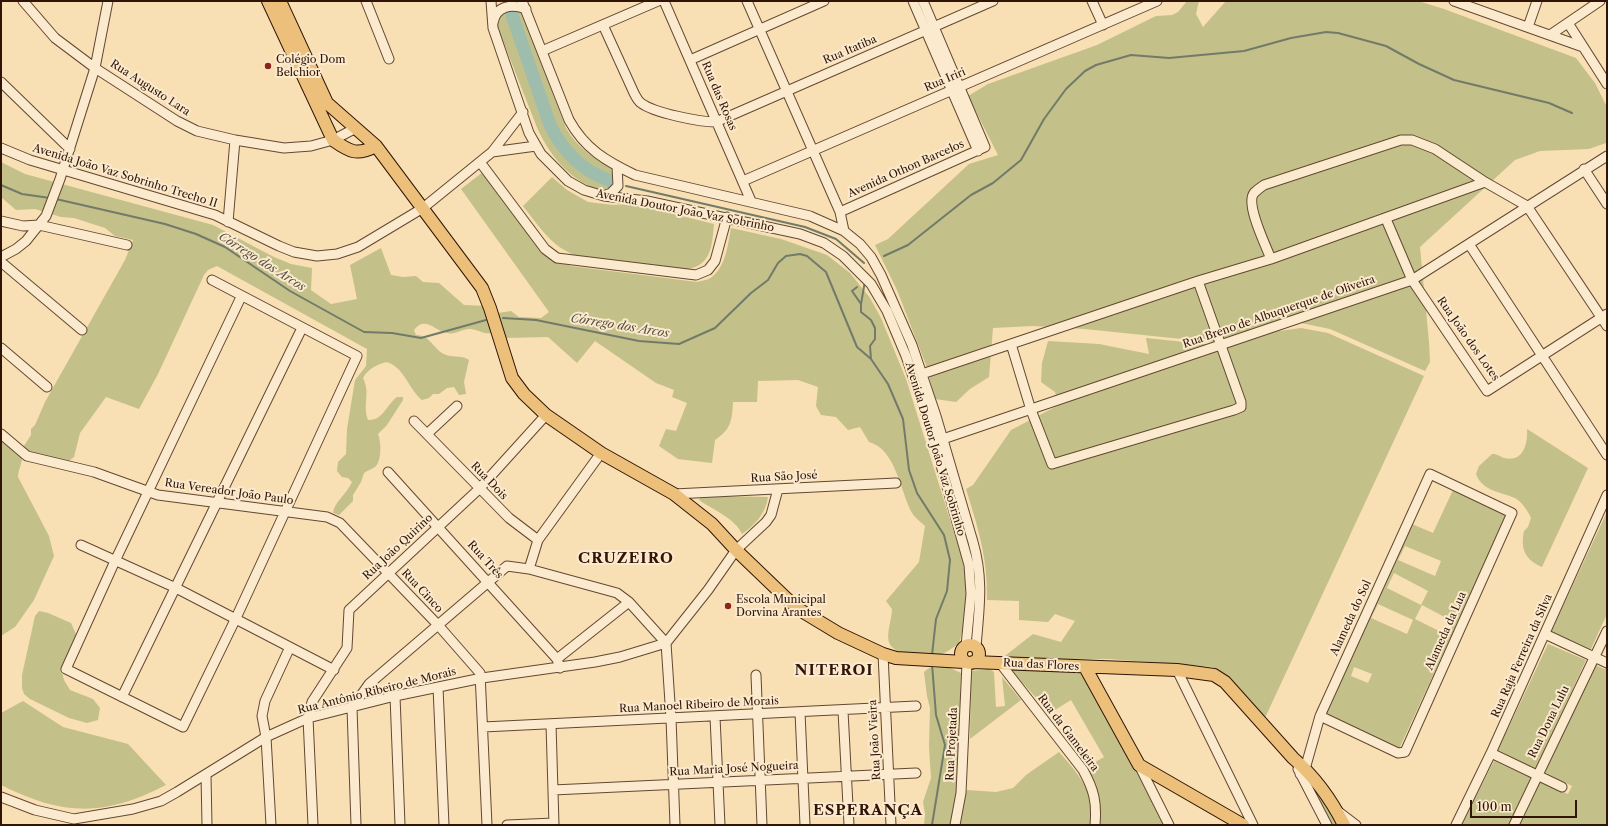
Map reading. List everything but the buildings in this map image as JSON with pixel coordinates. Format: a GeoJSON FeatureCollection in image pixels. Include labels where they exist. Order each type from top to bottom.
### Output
{"type":"FeatureCollection","features":[{"type":"Feature","properties":{"kind":"main road"},"geometry":{"type":"LineString","coordinates":[[268,1],[283,20],[328,102],[376,146],[482,288],[490,308],[512,378],[524,394],[546,415],[601,454],[674,494],[712,524],[736,550],[800,610],[838,633],[883,654],[916,660],[998,663]]}},
{"type":"Feature","properties":{"kind":"main road"},"geometry":{"type":"LineString","coordinates":[[280,1],[283,20],[333,140],[354,152],[366,152],[376,146]]}},
{"type":"Feature","properties":{"kind":"main road"},"geometry":{"type":"LineString","coordinates":[[968,662],[979,656],[971,648]]}},
{"type":"Feature","properties":{"kind":"main road"},"geometry":{"type":"LineString","coordinates":[[968,662],[960,655],[971,648]]}},
{"type":"Feature","properties":{"kind":"main road"},"geometry":{"type":"LineString","coordinates":[[937,660],[971,648],[998,663]]}},
{"type":"Feature","properties":{"kind":"main road","name":"Rua das Flores"},"geometry":{"type":"LineString","coordinates":[[998,663],[1178,670],[1214,675],[1225,682],[1293,758],[1338,812],[1344,825]]}},
{"type":"Feature","properties":{"kind":"main road"},"geometry":{"type":"LineString","coordinates":[[1085,667],[1139,765],[1243,825]]}},
{"type":"Feature","properties":{"kind":"street","name":"Rua Augusto Lara"},"geometry":{"type":"LineString","coordinates":[[23,1],[55,38],[96,68],[177,121],[197,131],[235,140],[284,148],[311,146],[333,140],[356,128]]}},
{"type":"Feature","properties":{"kind":"street"},"geometry":{"type":"LineString","coordinates":[[1,257],[16,249],[26,241],[46,216],[62,175],[96,68],[108,1]]}},
{"type":"Feature","properties":{"kind":"street"},"geometry":{"type":"LineString","coordinates":[[366,1],[389,59]]}},
{"type":"Feature","properties":{"kind":"street","name":"Avenida Doutor João Vaz Sobrinho"},"geometry":{"type":"LineString","coordinates":[[491,1],[493,28],[536,146],[553,167],[568,180],[584,190],[604,196],[647,201],[727,217],[800,234],[824,243],[843,256],[871,284],[887,311],[939,441],[979,563],[981,580],[971,648]]}},
{"type":"Feature","properties":{"kind":"street"},"geometry":{"type":"LineString","coordinates":[[542,51],[658,1]]}},
{"type":"Feature","properties":{"kind":"street","name":"Rua das Rosas"},"geometry":{"type":"LineString","coordinates":[[664,1],[751,201]]}},
{"type":"Feature","properties":{"kind":"street"},"geometry":{"type":"LineString","coordinates":[[747,1],[840,212]]}},
{"type":"Feature","properties":{"kind":"street"},"geometry":{"type":"LineString","coordinates":[[690,60],[824,1]]}},
{"type":"Feature","properties":{"kind":"street","name":"Avenida Othon Barcelos"},"geometry":{"type":"LineString","coordinates":[[844,231],[840,212],[978,151],[985,146],[961,86],[913,1]]}},
{"type":"Feature","properties":{"kind":"street","name":"Avenida Othon Barcelos"},"geometry":{"type":"LineString","coordinates":[[923,1],[930,29],[952,90],[978,151]]}},
{"type":"Feature","properties":{"kind":"street","name":"Rua Itatiba"},"geometry":{"type":"LineString","coordinates":[[716,122],[786,90],[994,1]]}},
{"type":"Feature","properties":{"kind":"street"},"geometry":{"type":"LineString","coordinates":[[1092,1],[1103,24]]}},
{"type":"Feature","properties":{"kind":"street","name":"Rua Iriri"},"geometry":{"type":"LineString","coordinates":[[743,181],[1157,1]]}},
{"type":"Feature","properties":{"kind":"street"},"geometry":{"type":"LineString","coordinates":[[1454,1],[1473,4],[1528,27],[1583,47]]}},
{"type":"Feature","properties":{"kind":"street"},"geometry":{"type":"LineString","coordinates":[[1528,27],[1537,1]]}},
{"type":"Feature","properties":{"kind":"street"},"geometry":{"type":"LineString","coordinates":[[1550,35],[1600,1]]}},
{"type":"Feature","properties":{"kind":"street"},"geometry":{"type":"LineString","coordinates":[[493,28],[493,20],[501,9],[516,5],[524,5]]}},
{"type":"Feature","properties":{"kind":"street","name":"Avenida Doutor João Vaz Sobrinho"},"geometry":{"type":"LineString","coordinates":[[524,5],[569,120],[578,136],[592,150],[617,166],[635,175],[810,216],[844,231],[860,244],[871,257],[888,289],[922,374],[939,441]]}},
{"type":"Feature","properties":{"kind":"street"},"geometry":{"type":"LineString","coordinates":[[1568,23],[1606,80]]}},
{"type":"Feature","properties":{"kind":"street"},"geometry":{"type":"LineString","coordinates":[[603,25],[634,93],[640,102],[651,108],[706,122],[716,122]]}},
{"type":"Feature","properties":{"kind":"street"},"geometry":{"type":"LineString","coordinates":[[1,82],[70,149]]}},
{"type":"Feature","properties":{"kind":"street","name":"Avenida João Vaz Sobrinho Trecho II"},"geometry":{"type":"LineString","coordinates":[[1,148],[62,175],[215,215],[278,246],[294,252],[317,256],[337,254],[358,247],[423,208],[492,152],[523,112]]}},
{"type":"Feature","properties":{"kind":"street"},"geometry":{"type":"LineString","coordinates":[[228,222],[235,140]]}},
{"type":"Feature","properties":{"kind":"street"},"geometry":{"type":"LineString","coordinates":[[1271,259],[1256,220],[1252,202],[1254,193],[1264,185],[1401,140],[1412,140],[1435,149],[1485,182],[1527,206],[1604,316],[1607,326]]}},
{"type":"Feature","properties":{"kind":"street"},"geometry":{"type":"LineString","coordinates":[[492,152],[536,146]]}},
{"type":"Feature","properties":{"kind":"street","name":"Rua Breno de Albuquerque de Oliveira"},"geometry":{"type":"LineString","coordinates":[[939,441],[1412,280],[1584,169],[1607,156]]}},
{"type":"Feature","properties":{"kind":"street"},"geometry":{"type":"LineString","coordinates":[[480,162],[545,249],[557,258],[696,275],[708,270],[715,261],[727,217]]}},
{"type":"Feature","properties":{"kind":"street"},"geometry":{"type":"LineString","coordinates":[[604,196],[611,193],[618,186],[617,166]]}},
{"type":"Feature","properties":{"kind":"street"},"geometry":{"type":"LineString","coordinates":[[1584,169],[1607,204]]}},
{"type":"Feature","properties":{"kind":"street"},"geometry":{"type":"LineString","coordinates":[[922,374],[1198,281],[1271,259],[1386,219],[1485,182]]}},
{"type":"Feature","properties":{"kind":"street","name":"Rua João dos Lotes"},"geometry":{"type":"LineString","coordinates":[[1386,219],[1412,280],[1487,391],[1604,316]]}},
{"type":"Feature","properties":{"kind":"street"},"geometry":{"type":"LineString","coordinates":[[1,221],[23,226],[39,225],[127,245]]}},
{"type":"Feature","properties":{"kind":"street"},"geometry":{"type":"LineString","coordinates":[[1469,244],[1607,455]]}},
{"type":"Feature","properties":{"kind":"street"},"geometry":{"type":"LineString","coordinates":[[855,268],[865,266],[871,257]]}},
{"type":"Feature","properties":{"kind":"street"},"geometry":{"type":"LineString","coordinates":[[1,262],[82,330]]}},
{"type":"Feature","properties":{"kind":"street"},"geometry":{"type":"LineString","coordinates":[[212,280],[241,297],[357,356],[236,618],[183,727],[66,669],[114,561],[241,297]]}},
{"type":"Feature","properties":{"kind":"street"},"geometry":{"type":"LineString","coordinates":[[1011,344],[1031,410],[1052,464],[1234,410],[1241,407],[1241,402],[1198,281]]}},
{"type":"Feature","properties":{"kind":"street"},"geometry":{"type":"LineString","coordinates":[[122,697],[302,328]]}},
{"type":"Feature","properties":{"kind":"street"},"geometry":{"type":"LineString","coordinates":[[1,348],[47,386]]}},
{"type":"Feature","properties":{"kind":"street"},"geometry":{"type":"LineString","coordinates":[[427,434],[457,406]]}},
{"type":"Feature","properties":{"kind":"street","name":"Rua João Quirino"},"geometry":{"type":"LineString","coordinates":[[308,718],[312,702],[347,648],[349,610],[388,572],[479,489],[546,415]]}},
{"type":"Feature","properties":{"kind":"street","name":"Rua Dois"},"geometry":{"type":"LineString","coordinates":[[414,421],[509,518],[538,540]]}},
{"type":"Feature","properties":{"kind":"street","name":"Rua Vereador João Paulo"},"geometry":{"type":"LineString","coordinates":[[1,434],[27,456],[94,472],[148,492],[167,497],[327,517],[340,523]]}},
{"type":"Feature","properties":{"kind":"street"},"geometry":{"type":"LineString","coordinates":[[529,569],[538,540],[601,454]]}},
{"type":"Feature","properties":{"kind":"street","name":"Rua Três"},"geometry":{"type":"LineString","coordinates":[[388,472],[488,581],[558,663]]}},
{"type":"Feature","properties":{"kind":"street","name":"Alameda do Sol"},"geometry":{"type":"LineString","coordinates":[[1303,771],[1320,716],[1430,474],[1512,513]]}},
{"type":"Feature","properties":{"kind":"street","name":"Rua São José"},"geometry":{"type":"LineString","coordinates":[[674,494],[896,483]]}},
{"type":"Feature","properties":{"kind":"street"},"geometry":{"type":"LineString","coordinates":[[666,643],[704,596],[736,550],[766,522],[771,515],[778,489]]}},
{"type":"Feature","properties":{"kind":"street","name":"Rua Raja Ferreira da Silva"},"geometry":{"type":"LineString","coordinates":[[1456,825],[1545,634],[1607,495]]}},
{"type":"Feature","properties":{"kind":"street","name":"Alameda da Lua"},"geometry":{"type":"LineString","coordinates":[[1320,716],[1398,753],[1402,753],[1406,749],[1512,513]]}},
{"type":"Feature","properties":{"kind":"street","name":"Rua Cinco"},"geometry":{"type":"LineString","coordinates":[[340,523],[438,625],[478,669],[482,678]]}},
{"type":"Feature","properties":{"kind":"street"},"geometry":{"type":"LineString","coordinates":[[81,545],[176,588],[334,670]]}},
{"type":"Feature","properties":{"kind":"street"},"geometry":{"type":"LineString","coordinates":[[356,825],[352,708],[369,684],[503,567],[512,566],[610,590],[629,602],[666,643],[671,718],[675,825]]}},
{"type":"Feature","properties":{"kind":"street"},"geometry":{"type":"LineString","coordinates":[[558,663],[629,602]]}},
{"type":"Feature","properties":{"kind":"street","name":"Rua Dona Lulu"},"geometry":{"type":"LineString","coordinates":[[1514,825],[1607,631]]}},
{"type":"Feature","properties":{"kind":"street"},"geometry":{"type":"LineString","coordinates":[[1545,634],[1607,663]]}},
{"type":"Feature","properties":{"kind":"street","name":"Rua Antônio Ribeiro de Morais"},"geometry":{"type":"LineString","coordinates":[[1,797],[22,806],[61,817],[88,821],[161,801],[206,775],[266,737],[308,718],[395,696],[558,663],[620,657],[666,643]]}},
{"type":"Feature","properties":{"kind":"street"},"geometry":{"type":"LineString","coordinates":[[271,825],[266,737],[262,716],[265,701],[290,647]]}},
{"type":"Feature","properties":{"kind":"street","name":"Rua João Vieira"},"geometry":{"type":"LineString","coordinates":[[883,654],[891,825]]}},
{"type":"Feature","properties":{"kind":"street","name":"Rua Projetada"},"geometry":{"type":"LineString","coordinates":[[955,825],[961,792],[968,662]]}},
{"type":"Feature","properties":{"kind":"street","name":"Rua da Gameleira"},"geometry":{"type":"LineString","coordinates":[[998,663],[1083,770],[1093,790],[1097,810],[1095,825]]}},
{"type":"Feature","properties":{"kind":"street"},"geometry":{"type":"LineString","coordinates":[[1178,670],[1253,825]]}},
{"type":"Feature","properties":{"kind":"street"},"geometry":{"type":"LineString","coordinates":[[756,675],[762,825]]}},
{"type":"Feature","properties":{"kind":"street"},"geometry":{"type":"LineString","coordinates":[[482,678],[488,825]]}},
{"type":"Feature","properties":{"kind":"street"},"geometry":{"type":"LineString","coordinates":[[438,687],[444,825]]}},
{"type":"Feature","properties":{"kind":"street"},"geometry":{"type":"LineString","coordinates":[[395,696],[400,825]]}},
{"type":"Feature","properties":{"kind":"street","name":"Rua Manoel Ribeiro de Morais"},"geometry":{"type":"LineString","coordinates":[[483,727],[916,706]]}},
{"type":"Feature","properties":{"kind":"street"},"geometry":{"type":"LineString","coordinates":[[843,710],[849,825]]}},
{"type":"Feature","properties":{"kind":"street"},"geometry":{"type":"LineString","coordinates":[[800,712],[805,825]]}},
{"type":"Feature","properties":{"kind":"street"},"geometry":{"type":"LineString","coordinates":[[715,716],[720,825]]}},
{"type":"Feature","properties":{"kind":"street"},"geometry":{"type":"LineString","coordinates":[[308,718],[313,825]]}},
{"type":"Feature","properties":{"kind":"street"},"geometry":{"type":"LineString","coordinates":[[507,825],[554,824],[551,724]]}},
{"type":"Feature","properties":{"kind":"street"},"geometry":{"type":"LineString","coordinates":[[1491,752],[1562,787]]}},
{"type":"Feature","properties":{"kind":"street"},"geometry":{"type":"LineString","coordinates":[[1139,765],[1169,825]]}},
{"type":"Feature","properties":{"kind":"street"},"geometry":{"type":"LineString","coordinates":[[1303,771],[1327,825]]}},
{"type":"Feature","properties":{"kind":"street","name":"Rua Maria José Nogueira"},"geometry":{"type":"LineString","coordinates":[[553,790],[916,773]]}},
{"type":"Feature","properties":{"kind":"street"},"geometry":{"type":"LineString","coordinates":[[206,775],[207,825]]}},
{"type":"Feature","properties":{"kind":"street"},"geometry":{"type":"LineString","coordinates":[[1338,812],[1356,825]]}},
{"type":"Feature","properties":{"kind":"shaded area"},"geometry":{"type":"Polygon","coordinates":[[[1187,1],[1199,1],[1196,14],[1203,27],[1226,1],[1418,1],[1444,9],[1576,58],[1595,83],[1607,107],[1607,141],[1606,143],[1589,149],[1540,151],[1515,160],[1420,247],[1430,362],[1425,371],[1330,329],[1301,323],[1264,329],[1224,342],[1085,329],[1033,326],[993,328],[989,377],[970,389],[956,402],[935,399],[926,365],[897,290],[875,245],[888,239],[969,164],[998,155],[968,96],[988,84],[1097,45],[1156,16],[1172,15],[1178,12],[1187,1]]]}},
{"type":"Feature","properties":{"kind":"shaded area"},"geometry":{"type":"Polygon","coordinates":[[[501,10],[521,11],[566,128],[581,147],[613,169],[615,180],[612,188],[604,192],[582,182],[564,168],[550,151],[538,130],[496,23],[501,10]]]}},
{"type":"Feature","properties":{"kind":"shaded area"},"geometry":{"type":"Polygon","coordinates":[[[1,162],[25,174],[213,225],[274,257],[291,264],[312,268],[311,290],[331,304],[357,299],[350,265],[381,248],[391,275],[403,277],[416,276],[423,282],[439,283],[464,305],[486,306],[492,333],[468,329],[450,333],[443,332],[426,324],[418,326],[414,330],[416,335],[420,335],[427,339],[445,355],[463,357],[469,360],[464,382],[466,394],[459,395],[454,387],[447,388],[439,394],[433,394],[429,398],[422,400],[417,396],[402,373],[392,364],[386,362],[367,372],[363,378],[367,394],[366,414],[368,420],[373,420],[381,415],[397,397],[403,397],[403,400],[387,425],[378,434],[380,450],[378,463],[375,467],[364,473],[361,482],[353,495],[353,501],[339,515],[333,513],[334,509],[352,482],[348,478],[342,477],[337,471],[338,462],[346,454],[347,429],[355,380],[366,366],[367,349],[217,266],[208,270],[204,275],[158,374],[139,409],[106,397],[80,433],[74,457],[69,461],[39,456],[22,449],[31,435],[31,429],[35,425],[45,402],[125,260],[133,240],[115,236],[105,228],[74,218],[61,217],[35,209],[16,210],[1,197],[1,162]]]}},
{"type":"Feature","properties":{"kind":"shaded area"},"geometry":{"type":"Polygon","coordinates":[[[483,172],[542,251],[556,260],[571,266],[697,282],[702,281],[712,277],[720,267],[726,254],[731,228],[781,239],[827,255],[850,273],[870,298],[881,318],[906,379],[962,558],[966,601],[964,623],[959,644],[940,655],[919,657],[897,651],[889,642],[888,635],[892,609],[886,601],[919,562],[925,526],[912,513],[896,472],[885,453],[878,446],[869,442],[860,427],[848,430],[836,417],[821,415],[816,406],[818,387],[798,380],[758,381],[757,402],[733,402],[730,424],[715,440],[712,463],[678,459],[659,446],[666,429],[676,431],[687,403],[672,397],[674,390],[656,383],[595,341],[577,363],[548,337],[505,338],[498,313],[511,311],[519,317],[541,318],[549,312],[461,189],[483,172]]]}},
{"type":"Feature","properties":{"kind":"shaded area"},"geometry":{"type":"Polygon","coordinates":[[[552,177],[567,190],[588,202],[613,205],[633,204],[714,224],[711,246],[706,258],[696,267],[688,269],[574,255],[565,251],[551,240],[523,206],[552,177]]]}},
{"type":"Feature","properties":{"kind":"shaded area"},"geometry":{"type":"Polygon","coordinates":[[[1301,328],[1328,333],[1424,376],[1264,720],[1225,675],[1213,667],[1108,659],[1001,659],[1033,634],[1061,642],[1075,621],[1055,614],[1048,622],[1019,620],[1019,601],[987,600],[984,557],[966,489],[973,485],[1011,430],[1059,405],[1055,392],[1041,382],[1042,363],[1048,341],[1099,344],[1149,354],[1146,338],[1223,346],[1265,333],[1301,328]]]}},
{"type":"Feature","properties":{"kind":"shaded area"},"geometry":{"type":"Polygon","coordinates":[[[1527,429],[1588,468],[1542,567],[1528,558],[1524,549],[1524,531],[1528,527],[1531,518],[1528,512],[1515,498],[1487,487],[1479,480],[1476,474],[1479,466],[1492,454],[1510,459],[1516,458],[1520,455],[1525,446],[1527,429]]]}},
{"type":"Feature","properties":{"kind":"shaded area"},"geometry":{"type":"Polygon","coordinates":[[[1,439],[21,455],[22,460],[18,477],[49,536],[54,556],[34,600],[15,627],[1,636],[1,439]]]}},
{"type":"Feature","properties":{"kind":"shaded area"},"geometry":{"type":"Polygon","coordinates":[[[1453,490],[1507,515],[1399,749],[1323,714],[1412,524],[1433,533],[1453,490]],[[1405,546],[1398,560],[1435,576],[1441,561],[1405,546]],[[1394,573],[1387,588],[1421,605],[1428,591],[1394,573]],[[1378,604],[1371,618],[1407,634],[1413,620],[1378,604]],[[1422,605],[1415,619],[1447,635],[1454,622],[1422,605]],[[1354,667],[1351,676],[1368,683],[1372,674],[1354,667]]]}},
{"type":"Feature","properties":{"kind":"shaded area"},"geometry":{"type":"Polygon","coordinates":[[[701,497],[768,497],[765,508],[759,518],[742,534],[735,524],[729,519],[699,500],[701,497]]]}},
{"type":"Feature","properties":{"kind":"shaded area"},"geometry":{"type":"Polygon","coordinates":[[[1607,512],[1607,614],[1590,651],[1551,632],[1607,512]]]}},
{"type":"Feature","properties":{"kind":"shaded area"},"geometry":{"type":"Polygon","coordinates":[[[39,611],[48,613],[71,623],[76,634],[73,646],[61,668],[64,680],[70,690],[93,699],[100,708],[98,720],[87,723],[69,718],[30,699],[24,694],[22,688],[22,675],[35,616],[39,611]]]}},
{"type":"Feature","properties":{"kind":"shaded area"},"geometry":{"type":"Polygon","coordinates":[[[1548,644],[1586,660],[1536,769],[1498,750],[1548,644]]]}},
{"type":"Feature","properties":{"kind":"shaded area"},"geometry":{"type":"Polygon","coordinates":[[[1595,665],[1607,670],[1607,825],[1520,825],[1540,781],[1568,794],[1572,786],[1544,772],[1595,665]]]}},
{"type":"Feature","properties":{"kind":"shaded area"},"geometry":{"type":"Polygon","coordinates":[[[948,667],[961,673],[956,796],[950,825],[924,825],[925,814],[923,802],[931,778],[929,747],[930,708],[924,672],[929,668],[948,667]]]}},
{"type":"Feature","properties":{"kind":"shaded area"},"geometry":{"type":"Polygon","coordinates":[[[1008,667],[1086,673],[1164,825],[1099,825],[1099,802],[1093,782],[1085,768],[1104,757],[1071,700],[1050,713],[1008,667]]]}},
{"type":"Feature","properties":{"kind":"shaded area"},"geometry":{"type":"Polygon","coordinates":[[[989,669],[994,672],[996,707],[1005,706],[1002,677],[1021,700],[970,739],[971,671],[989,669]]]}},
{"type":"Feature","properties":{"kind":"shaded area"},"geometry":{"type":"Polygon","coordinates":[[[23,701],[63,727],[128,744],[166,785],[123,803],[84,809],[44,803],[1,785],[1,713],[23,701]]]}},
{"type":"Feature","properties":{"kind":"shaded area"},"geometry":{"type":"Polygon","coordinates":[[[1059,752],[1079,776],[1089,794],[1092,814],[1091,825],[959,825],[967,790],[996,792],[1013,788],[1026,775],[1059,752]]]}},
{"type":"Feature","properties":{"kind":"shaded area"},"geometry":{"type":"Polygon","coordinates":[[[1494,761],[1531,778],[1510,825],[1461,825],[1494,761]]]}},
{"type":"Feature","properties":{"kind":"shaded area"},"geometry":{"type":"Polygon","coordinates":[[[1318,797],[1322,797],[1340,825],[1332,825],[1318,797]]]}},
{"type":"Feature","properties":{"kind":"waterway"},"geometry":{"type":"LineString","coordinates":[[512,15],[550,125],[555,135],[567,152],[582,166],[611,181]]}},
{"type":"Feature","properties":{"kind":"waterway"},"geometry":{"type":"LineString","coordinates":[[884,256],[908,245],[971,195],[993,183],[1021,160],[1044,119],[1066,89],[1085,71],[1096,65],[1131,55],[1169,58],[1244,51],[1291,38],[1326,32],[1338,33],[1386,46],[1419,64],[1454,80],[1549,103],[1572,113]]}},
{"type":"Feature","properties":{"kind":"waterway","name":"Córrego dos Arcos"},"geometry":{"type":"LineString","coordinates":[[1,185],[22,194],[50,198]]}},
{"type":"Feature","properties":{"kind":"waterway"},"geometry":{"type":"LineString","coordinates":[[626,186],[805,227],[836,239],[864,263]]}},
{"type":"Feature","properties":{"kind":"waterway","name":"Córrego dos Arcos"},"geometry":{"type":"LineString","coordinates":[[56,199],[165,224],[196,234],[225,247],[290,291],[364,332],[392,333],[421,338],[486,320]]}},
{"type":"Feature","properties":{"kind":"waterway","name":"Córrego dos Arcos"},"geometry":{"type":"LineString","coordinates":[[503,318],[536,320],[639,341],[679,344],[715,328],[751,293],[768,280],[778,263],[786,256],[800,254],[807,256],[826,272],[857,347],[871,359],[888,384],[903,419],[909,470],[917,493],[944,535],[950,560],[947,591],[936,619],[932,655]]}},
{"type":"Feature","properties":{"kind":"waterway"},"geometry":{"type":"LineString","coordinates":[[861,304],[865,281]]}},
{"type":"Feature","properties":{"kind":"waterway"},"geometry":{"type":"LineString","coordinates":[[857,287],[852,291],[861,304],[861,312],[871,320],[875,328],[875,339],[870,346],[871,359]]}},
{"type":"Feature","properties":{"kind":"waterway","name":"Córrego dos Arcos"},"geometry":{"type":"LineString","coordinates":[[932,664],[936,715],[945,745],[932,825]]}},
{"type":"Feature","properties":{"kind":"place","name":"Colégio Dom Belchior"},"geometry":{"type":"Point","coordinates":[268,66]}},
{"type":"Feature","properties":{"kind":"place","name":"Escola Municipal Dorvina Arantes"},"geometry":{"type":"Point","coordinates":[728,606]}},
{"type":"Feature","properties":{"kind":"district","name":"CRUZEIRO"},"geometry":{"type":"Point","coordinates":[626,559]}},
{"type":"Feature","properties":{"kind":"district","name":"NITEROI"},"geometry":{"type":"Point","coordinates":[834,671]}},
{"type":"Feature","properties":{"kind":"district","name":"ESPERANÇA"},"geometry":{"type":"Point","coordinates":[868,811]}}]}
